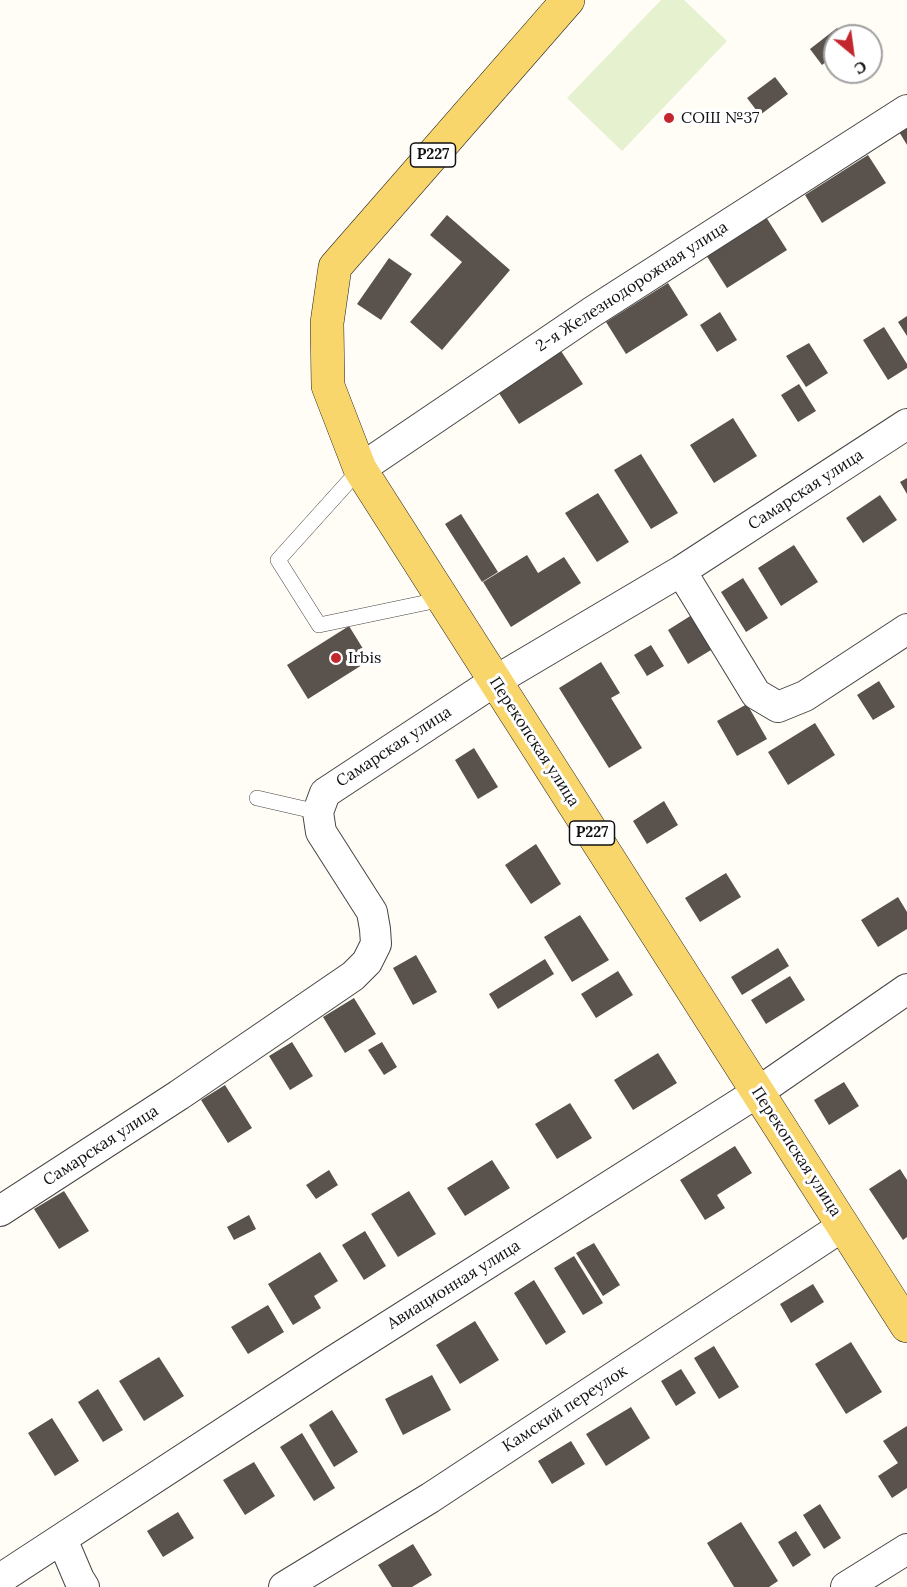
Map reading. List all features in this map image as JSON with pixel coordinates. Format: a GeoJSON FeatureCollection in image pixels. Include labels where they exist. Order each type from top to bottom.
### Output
{"type":"FeatureCollection","features":[{"type":"Feature","properties":{"kind":"main road","name":"Перекопская улица"},"geometry":{"type":"LineString","coordinates":[[568,0],[335,267],[327,322],[328,386],[360,469],[907,1326]]}},
{"type":"Feature","properties":{"kind":"street","name":"2-я Железнодорожная улица"},"geometry":{"type":"LineString","coordinates":[[360,469],[592,312],[907,110]]}},
{"type":"Feature","properties":{"kind":"street","name":"Самарская улица"},"geometry":{"type":"LineString","coordinates":[[0,1211],[218,1069],[353,976],[367,962],[376,944],[372,912],[321,832],[318,812],[325,793],[495,681],[681,571],[907,424]]}},
{"type":"Feature","properties":{"kind":"street"},"geometry":{"type":"LineString","coordinates":[[681,571],[756,694],[778,706],[805,696],[907,629]]}},
{"type":"Feature","properties":{"kind":"street","name":"Авиационная улица"},"geometry":{"type":"LineString","coordinates":[[0,1579],[332,1362],[758,1092],[907,989]]}},
{"type":"Feature","properties":{"kind":"street","name":"Камский переулок"},"geometry":{"type":"LineString","coordinates":[[284,1587],[430,1498],[843,1226]]}},
{"type":"Feature","properties":{"kind":"street"},"geometry":{"type":"LineString","coordinates":[[62,1539],[84,1587]]}},
{"type":"Feature","properties":{"kind":"street"},"geometry":{"type":"LineString","coordinates":[[846,1587],[907,1549]]}},
{"type":"Feature","properties":{"kind":"lane"},"geometry":{"type":"LineString","coordinates":[[360,469],[278,560],[319,625],[443,599]]}},
{"type":"Feature","properties":{"kind":"lane"},"geometry":{"type":"LineString","coordinates":[[257,798],[318,812]]}},
{"type":"Feature","properties":{"kind":"green space"},"geometry":{"type":"Polygon","coordinates":[[[661,0],[684,0],[727,41],[622,151],[567,98],[661,0]]]}},
{"type":"Feature","properties":{"kind":"building"},"geometry":{"type":"Polygon","coordinates":[[[823,39],[823,64],[822,65],[810,49],[823,39]]]}},
{"type":"Feature","properties":{"kind":"building"},"geometry":{"type":"Polygon","coordinates":[[[775,77],[788,94],[760,115],[747,98],[775,77]]]}},
{"type":"Feature","properties":{"kind":"building"},"geometry":{"type":"Polygon","coordinates":[[[907,124],[907,145],[898,130],[907,124]]]}},
{"type":"Feature","properties":{"kind":"building"},"geometry":{"type":"Polygon","coordinates":[[[868,155],[886,183],[822,223],[805,195],[868,155]]]}},
{"type":"Feature","properties":{"kind":"building"},"geometry":{"type":"Polygon","coordinates":[[[447,215],[510,270],[442,350],[410,322],[462,262],[430,235],[447,215]]]}},
{"type":"Feature","properties":{"kind":"building"},"geometry":{"type":"Polygon","coordinates":[[[766,217],[787,250],[727,288],[706,255],[766,217]]]}},
{"type":"Feature","properties":{"kind":"building"},"geometry":{"type":"Polygon","coordinates":[[[389,258],[412,274],[381,320],[357,304],[389,258]]]}},
{"type":"Feature","properties":{"kind":"building"},"geometry":{"type":"Polygon","coordinates":[[[668,283],[688,315],[626,354],[606,322],[668,283]]]}},
{"type":"Feature","properties":{"kind":"building"},"geometry":{"type":"Polygon","coordinates":[[[720,312],[737,340],[717,352],[700,325],[720,312]]]}},
{"type":"Feature","properties":{"kind":"building"},"geometry":{"type":"Polygon","coordinates":[[[907,316],[907,336],[898,322],[907,316]]]}},
{"type":"Feature","properties":{"kind":"building"},"geometry":{"type":"Polygon","coordinates":[[[884,327],[907,364],[907,368],[888,380],[863,340],[884,327]]]}},
{"type":"Feature","properties":{"kind":"building"},"geometry":{"type":"Polygon","coordinates":[[[809,343],[828,373],[806,387],[786,356],[809,343]]]}},
{"type":"Feature","properties":{"kind":"building"},"geometry":{"type":"Polygon","coordinates":[[[561,351],[583,384],[519,424],[497,390],[561,351]]]}},
{"type":"Feature","properties":{"kind":"building"},"geometry":{"type":"Polygon","coordinates":[[[799,384],[816,411],[798,422],[781,395],[799,384]]]}},
{"type":"Feature","properties":{"kind":"building"},"geometry":{"type":"Polygon","coordinates":[[[733,418],[757,456],[714,483],[690,445],[733,418]]]}},
{"type":"Feature","properties":{"kind":"building"},"geometry":{"type":"Polygon","coordinates":[[[641,454],[678,513],[651,529],[614,470],[641,454]]]}},
{"type":"Feature","properties":{"kind":"building"},"geometry":{"type":"Polygon","coordinates":[[[907,478],[907,494],[900,482],[907,478]]]}},
{"type":"Feature","properties":{"kind":"building"},"geometry":{"type":"Polygon","coordinates":[[[598,493],[629,542],[597,562],[565,513],[598,493]]]}},
{"type":"Feature","properties":{"kind":"building"},"geometry":{"type":"Polygon","coordinates":[[[880,495],[897,520],[863,543],[846,518],[880,495]]]}},
{"type":"Feature","properties":{"kind":"building"},"geometry":{"type":"Polygon","coordinates":[[[461,514],[498,572],[482,582],[445,524],[461,514]]]}},
{"type":"Feature","properties":{"kind":"building"},"geometry":{"type":"Polygon","coordinates":[[[794,545],[818,582],[781,606],[758,568],[794,545]]]}},
{"type":"Feature","properties":{"kind":"building"},"geometry":{"type":"Polygon","coordinates":[[[527,555],[538,573],[564,557],[581,583],[511,627],[483,582],[527,555]]]}},
{"type":"Feature","properties":{"kind":"building"},"geometry":{"type":"Polygon","coordinates":[[[743,578],[768,618],[746,632],[721,592],[743,578]]]}},
{"type":"Feature","properties":{"kind":"building"},"geometry":{"type":"Polygon","coordinates":[[[695,613],[716,647],[688,664],[668,630],[695,613]]]}},
{"type":"Feature","properties":{"kind":"building"},"geometry":{"type":"Polygon","coordinates":[[[349,626],[370,660],[308,699],[287,665],[349,626]]]}},
{"type":"Feature","properties":{"kind":"building"},"geometry":{"type":"Polygon","coordinates":[[[651,645],[664,666],[647,676],[634,655],[651,645]]]}},
{"type":"Feature","properties":{"kind":"building"},"geometry":{"type":"Polygon","coordinates":[[[601,662],[620,693],[611,698],[642,748],[609,768],[559,688],[601,662]]]}},
{"type":"Feature","properties":{"kind":"building"},"geometry":{"type":"Polygon","coordinates":[[[879,681],[895,707],[873,720],[857,695],[879,681]]]}},
{"type":"Feature","properties":{"kind":"building"},"geometry":{"type":"Polygon","coordinates":[[[747,704],[767,739],[737,756],[717,721],[747,704]]]}},
{"type":"Feature","properties":{"kind":"building"},"geometry":{"type":"Polygon","coordinates":[[[815,723],[835,755],[788,785],[768,752],[815,723]]]}},
{"type":"Feature","properties":{"kind":"building"},"geometry":{"type":"Polygon","coordinates":[[[474,748],[498,787],[478,799],[455,760],[474,748]]]}},
{"type":"Feature","properties":{"kind":"building"},"geometry":{"type":"Polygon","coordinates":[[[664,801],[678,825],[647,844],[633,821],[664,801]]]}},
{"type":"Feature","properties":{"kind":"building"},"geometry":{"type":"Polygon","coordinates":[[[536,844],[561,884],[531,904],[505,865],[536,844]]]}},
{"type":"Feature","properties":{"kind":"building"},"geometry":{"type":"Polygon","coordinates":[[[726,873],[741,897],[700,922],[685,898],[726,873]]]}},
{"type":"Feature","properties":{"kind":"building"},"geometry":{"type":"Polygon","coordinates":[[[898,897],[907,912],[907,929],[878,947],[861,920],[898,897]]]}},
{"type":"Feature","properties":{"kind":"building"},"geometry":{"type":"Polygon","coordinates":[[[580,915],[609,960],[572,982],[544,937],[580,915]]]}},
{"type":"Feature","properties":{"kind":"building"},"geometry":{"type":"Polygon","coordinates":[[[778,948],[789,966],[742,995],[731,977],[778,948]]]}},
{"type":"Feature","properties":{"kind":"building"},"geometry":{"type":"Polygon","coordinates":[[[416,955],[437,992],[413,1005],[393,968],[416,955]]]}},
{"type":"Feature","properties":{"kind":"building"},"geometry":{"type":"Polygon","coordinates":[[[545,959],[554,974],[498,1009],[489,994],[545,959]]]}},
{"type":"Feature","properties":{"kind":"building"},"geometry":{"type":"Polygon","coordinates":[[[618,971],[633,995],[596,1018],[581,994],[618,971]]]}},
{"type":"Feature","properties":{"kind":"building"},"geometry":{"type":"Polygon","coordinates":[[[790,976],[805,1000],[766,1024],[751,1000],[790,976]]]}},
{"type":"Feature","properties":{"kind":"building"},"geometry":{"type":"Polygon","coordinates":[[[354,998],[376,1034],[345,1053],[323,1017],[354,998]]]}},
{"type":"Feature","properties":{"kind":"building"},"geometry":{"type":"Polygon","coordinates":[[[292,1042],[313,1076],[290,1090],[269,1056],[292,1042]]]}},
{"type":"Feature","properties":{"kind":"building"},"geometry":{"type":"Polygon","coordinates":[[[382,1042],[397,1067],[384,1075],[368,1050],[382,1042]]]}},
{"type":"Feature","properties":{"kind":"building"},"geometry":{"type":"Polygon","coordinates":[[[658,1053],[677,1083],[633,1110],[614,1080],[658,1053]]]}},
{"type":"Feature","properties":{"kind":"building"},"geometry":{"type":"Polygon","coordinates":[[[844,1082],[859,1106],[829,1125],[814,1100],[844,1082]]]}},
{"type":"Feature","properties":{"kind":"building"},"geometry":{"type":"Polygon","coordinates":[[[225,1085],[252,1128],[228,1143],[201,1100],[225,1085]]]}},
{"type":"Feature","properties":{"kind":"building"},"geometry":{"type":"Polygon","coordinates":[[[570,1103],[592,1138],[557,1159],[535,1124],[570,1103]]]}},
{"type":"Feature","properties":{"kind":"building"},"geometry":{"type":"Polygon","coordinates":[[[735,1146],[752,1173],[717,1195],[725,1208],[705,1220],[680,1180],[735,1146]]]}},
{"type":"Feature","properties":{"kind":"building"},"geometry":{"type":"Polygon","coordinates":[[[492,1160],[510,1188],[465,1216],[447,1188],[492,1160]]]}},
{"type":"Feature","properties":{"kind":"building"},"geometry":{"type":"Polygon","coordinates":[[[900,1169],[907,1180],[907,1237],[903,1240],[869,1189],[900,1169]]]}},
{"type":"Feature","properties":{"kind":"building"},"geometry":{"type":"Polygon","coordinates":[[[329,1170],[338,1185],[316,1199],[306,1185],[329,1170]]]}},
{"type":"Feature","properties":{"kind":"building"},"geometry":{"type":"Polygon","coordinates":[[[64,1191],[89,1231],[59,1249],[34,1209],[64,1191]]]}},
{"type":"Feature","properties":{"kind":"building"},"geometry":{"type":"Polygon","coordinates":[[[409,1191],[436,1234],[398,1257],[371,1214],[409,1191]]]}},
{"type":"Feature","properties":{"kind":"building"},"geometry":{"type":"Polygon","coordinates":[[[249,1215],[256,1229],[234,1240],[227,1227],[249,1215]]]}},
{"type":"Feature","properties":{"kind":"building"},"geometry":{"type":"Polygon","coordinates":[[[365,1231],[386,1266],[364,1280],[342,1245],[365,1231]]]}},
{"type":"Feature","properties":{"kind":"building"},"geometry":{"type":"Polygon","coordinates":[[[594,1243],[620,1285],[603,1296],[576,1253],[594,1243]]]}},
{"type":"Feature","properties":{"kind":"building"},"geometry":{"type":"Polygon","coordinates":[[[320,1252],[338,1281],[314,1296],[321,1308],[293,1325],[268,1284],[320,1252]]]}},
{"type":"Feature","properties":{"kind":"building"},"geometry":{"type":"Polygon","coordinates":[[[574,1256],[603,1303],[583,1315],[554,1268],[574,1256]]]}},
{"type":"Feature","properties":{"kind":"building"},"geometry":{"type":"Polygon","coordinates":[[[534,1280],[566,1332],[546,1345],[514,1293],[534,1280]]]}},
{"type":"Feature","properties":{"kind":"building"},"geometry":{"type":"Polygon","coordinates":[[[813,1284],[824,1302],[791,1323],[780,1304],[813,1284]]]}},
{"type":"Feature","properties":{"kind":"building"},"geometry":{"type":"Polygon","coordinates":[[[268,1305],[284,1332],[248,1354],[231,1327],[268,1305]]]}},
{"type":"Feature","properties":{"kind":"building"},"geometry":{"type":"Polygon","coordinates":[[[475,1321],[499,1360],[460,1384],[436,1345],[475,1321]]]}},
{"type":"Feature","properties":{"kind":"building"},"geometry":{"type":"Polygon","coordinates":[[[851,1342],[882,1392],[846,1414],[815,1364],[851,1342]]]}},
{"type":"Feature","properties":{"kind":"building"},"geometry":{"type":"Polygon","coordinates":[[[714,1346],[739,1387],[719,1399],[694,1358],[714,1346]]]}},
{"type":"Feature","properties":{"kind":"building"},"geometry":{"type":"Polygon","coordinates":[[[159,1357],[184,1396],[144,1421],[119,1381],[159,1357]]]}},
{"type":"Feature","properties":{"kind":"building"},"geometry":{"type":"Polygon","coordinates":[[[681,1369],[696,1393],[676,1406],[661,1381],[681,1369]]]}},
{"type":"Feature","properties":{"kind":"building"},"geometry":{"type":"Polygon","coordinates":[[[432,1375],[451,1410],[403,1435],[385,1399],[432,1375]]]}},
{"type":"Feature","properties":{"kind":"building"},"geometry":{"type":"Polygon","coordinates":[[[98,1389],[123,1430],[103,1442],[78,1402],[98,1389]]]}},
{"type":"Feature","properties":{"kind":"building"},"geometry":{"type":"Polygon","coordinates":[[[631,1407],[650,1438],[606,1466],[586,1434],[631,1407]]]}},
{"type":"Feature","properties":{"kind":"building"},"geometry":{"type":"Polygon","coordinates":[[[332,1410],[358,1452],[334,1467],[309,1425],[332,1410]]]}},
{"type":"Feature","properties":{"kind":"building"},"geometry":{"type":"Polygon","coordinates":[[[52,1418],[79,1461],[55,1476],[28,1433],[52,1418]]]}},
{"type":"Feature","properties":{"kind":"building"},"geometry":{"type":"Polygon","coordinates":[[[907,1426],[907,1488],[892,1498],[878,1476],[898,1463],[883,1441],[907,1426]]]}},
{"type":"Feature","properties":{"kind":"building"},"geometry":{"type":"Polygon","coordinates":[[[302,1433],[335,1488],[314,1501],[280,1447],[302,1433]]]}},
{"type":"Feature","properties":{"kind":"building"},"geometry":{"type":"Polygon","coordinates":[[[571,1441],[585,1464],[552,1484],[538,1461],[571,1441]]]}},
{"type":"Feature","properties":{"kind":"building"},"geometry":{"type":"Polygon","coordinates":[[[254,1462],[275,1496],[245,1515],[223,1480],[254,1462]]]}},
{"type":"Feature","properties":{"kind":"building"},"geometry":{"type":"Polygon","coordinates":[[[820,1504],[841,1538],[824,1549],[803,1515],[820,1504]]]}},
{"type":"Feature","properties":{"kind":"building"},"geometry":{"type":"Polygon","coordinates":[[[178,1512],[194,1538],[163,1557],[147,1531],[178,1512]]]}},
{"type":"Feature","properties":{"kind":"building"},"geometry":{"type":"Polygon","coordinates":[[[741,1522],[778,1581],[769,1587],[734,1587],[707,1543],[741,1522]]]}},
{"type":"Feature","properties":{"kind":"building"},"geometry":{"type":"Polygon","coordinates":[[[796,1531],[811,1555],[793,1567],[778,1542],[796,1531]]]}},
{"type":"Feature","properties":{"kind":"building"},"geometry":{"type":"Polygon","coordinates":[[[413,1544],[432,1575],[412,1587],[392,1587],[378,1565],[413,1544]]]}},
{"type":"Feature","properties":{"kind":"place","name":"СОШ №37"},"geometry":{"type":"Point","coordinates":[669,118]}},
{"type":"Feature","properties":{"kind":"place","name":"Irbis"},"geometry":{"type":"Point","coordinates":[336,658]}}]}
